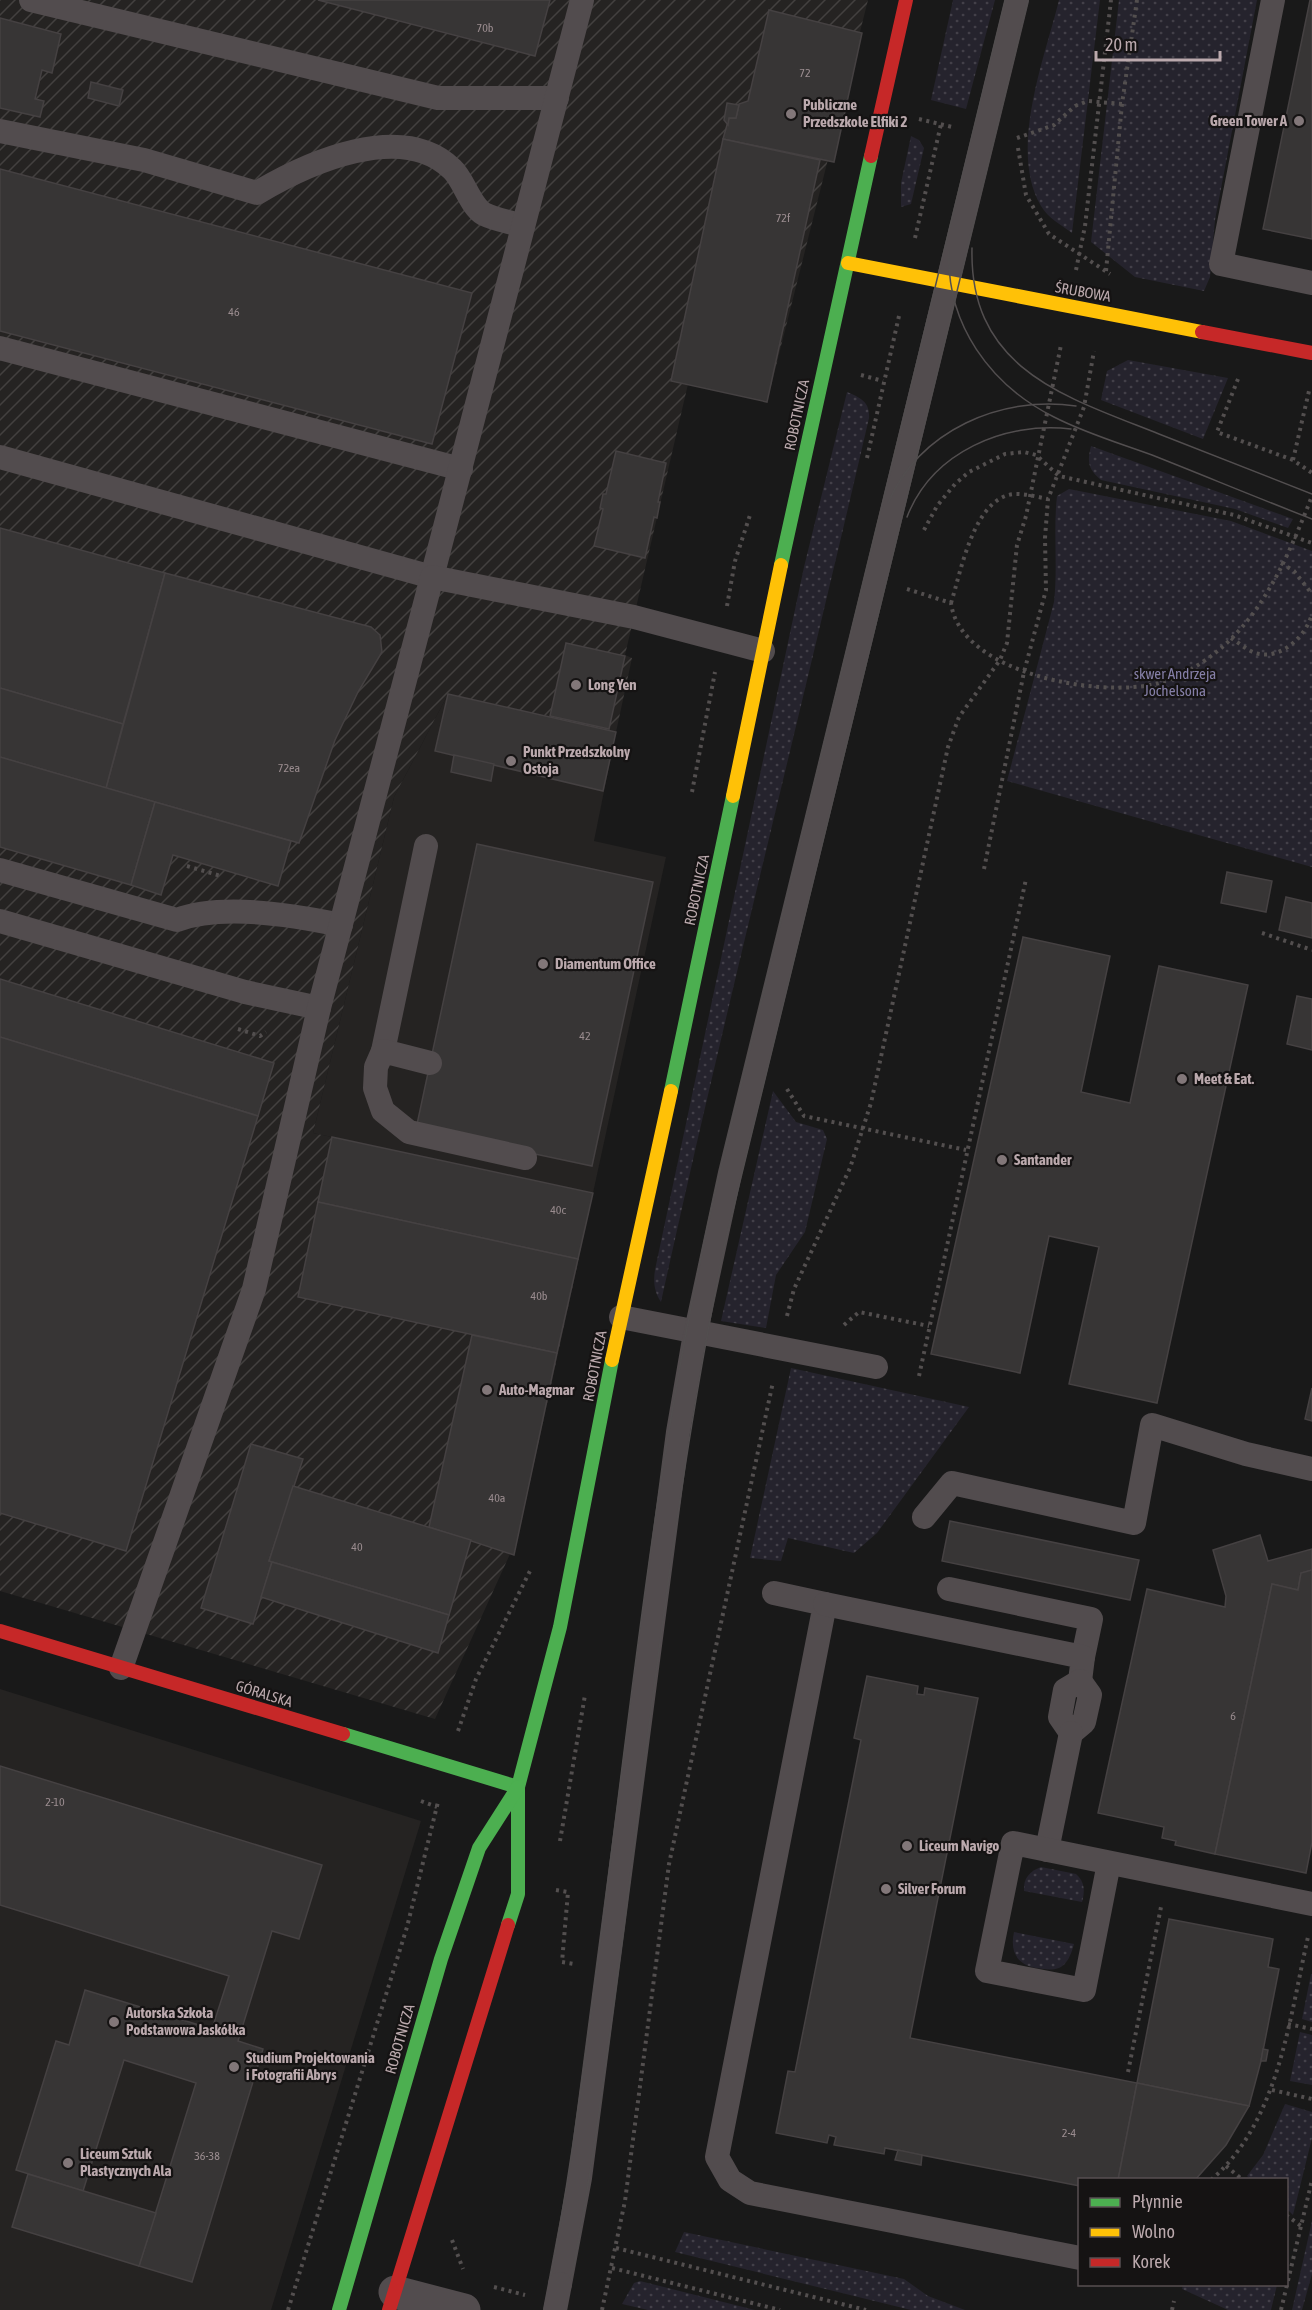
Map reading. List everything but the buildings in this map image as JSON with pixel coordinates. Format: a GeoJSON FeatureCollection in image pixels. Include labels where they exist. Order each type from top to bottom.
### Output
{"type":"FeatureCollection","features":[{"type":"Feature","properties":{"kind":"street","name":"ROBOTNICZA"},"geometry":{"type":"LineString","coordinates":[[392,2301],[518,1894],[520,1852],[518,1787],[560,1627],[621,1317],[906,0]]}},
{"type":"Feature","properties":{"kind":"street","name":"ŚRUBOWA"},"geometry":{"type":"LineString","coordinates":[[848,263],[947,285],[1100,311],[1312,353]]}},
{"type":"Feature","properties":{"kind":"street","name":"GÓRALSKA"},"geometry":{"type":"LineString","coordinates":[[0,1631],[518,1787]]}},
{"type":"Feature","properties":{"kind":"street","name":"ROBOTNICZA"},"geometry":{"type":"LineString","coordinates":[[339,2310],[444,1948],[479,1848],[518,1787]]}},
{"type":"Feature","properties":{"kind":"street"},"geometry":{"type":"LineString","coordinates":[[392,2301],[464,2310]]}},
{"type":"Feature","properties":{"kind":"lane"},"geometry":{"type":"LineString","coordinates":[[31,0],[438,98],[557,98]]}},
{"type":"Feature","properties":{"kind":"lane"},"geometry":{"type":"LineString","coordinates":[[121,1668],[254,1289],[318,1008],[582,0]]}},
{"type":"Feature","properties":{"kind":"lane"},"geometry":{"type":"LineString","coordinates":[[555,2310],[583,2160],[666,1518],[695,1333],[725,1195],[1017,0]]}},
{"type":"Feature","properties":{"kind":"lane"},"geometry":{"type":"LineString","coordinates":[[1273,0],[1221,264],[1312,283]]}},
{"type":"Feature","properties":{"kind":"lane"},"geometry":{"type":"LineString","coordinates":[[0,131],[144,160],[257,193],[293,171],[324,159],[398,146],[435,156],[453,170],[482,213],[523,226]]}},
{"type":"Feature","properties":{"kind":"lane"},"geometry":{"type":"LineString","coordinates":[[0,348],[461,469]]}},
{"type":"Feature","properties":{"kind":"lane"},"geometry":{"type":"LineString","coordinates":[[0,457],[432,577],[634,617],[764,651]]}},
{"type":"Feature","properties":{"kind":"lane"},"geometry":{"type":"LineString","coordinates":[[426,846],[383,1051],[376,1067],[375,1088],[383,1111],[409,1132],[525,1158]]}},
{"type":"Feature","properties":{"kind":"lane"},"geometry":{"type":"LineString","coordinates":[[0,870],[177,920],[198,912],[294,915],[341,925]]}},
{"type":"Feature","properties":{"kind":"lane"},"geometry":{"type":"LineString","coordinates":[[0,921],[245,992],[318,1008]]}},
{"type":"Feature","properties":{"kind":"lane"},"geometry":{"type":"LineString","coordinates":[[383,1051],[430,1063]]}},
{"type":"Feature","properties":{"kind":"lane"},"geometry":{"type":"LineString","coordinates":[[621,1317],[876,1367]]}},
{"type":"Feature","properties":{"kind":"lane"},"geometry":{"type":"LineString","coordinates":[[924,1517],[952,1484],[1134,1522],[1152,1425],[1246,1454],[1312,1469]]}},
{"type":"Feature","properties":{"kind":"lane"},"geometry":{"type":"LineString","coordinates":[[949,1589],[1091,1619],[1080,1681],[1090,1695],[1084,1722],[1071,1733],[1047,1850]]}},
{"type":"Feature","properties":{"kind":"lane"},"geometry":{"type":"LineString","coordinates":[[774,1593],[1083,1657]]}},
{"type":"Feature","properties":{"kind":"lane"},"geometry":{"type":"LineString","coordinates":[[825,1604],[717,2157],[730,2180],[750,2193],[1078,2259]]}},
{"type":"Feature","properties":{"kind":"lane"},"geometry":{"type":"LineString","coordinates":[[1109,1863],[1084,1990],[987,1971],[1013,1843],[1312,1904]]}},
{"type":"Feature","properties":{"kind":"path"},"geometry":{"type":"LineString","coordinates":[[1080,254],[1111,0]]}},
{"type":"Feature","properties":{"kind":"path"},"geometry":{"type":"LineString","coordinates":[[1017,138],[1026,195],[1049,234],[1106,272],[1122,104],[1137,0]]}},
{"type":"Feature","properties":{"kind":"path"},"geometry":{"type":"LineString","coordinates":[[1010,138],[1017,138],[1054,125],[1075,106],[1088,101],[1122,104]]}},
{"type":"Feature","properties":{"kind":"path"},"geometry":{"type":"LineString","coordinates":[[914,118],[962,129]]}},
{"type":"Feature","properties":{"kind":"path"},"geometry":{"type":"LineString","coordinates":[[915,239],[941,124]]}},
{"type":"Feature","properties":{"kind":"path"},"geometry":{"type":"LineString","coordinates":[[602,2310],[628,2178],[669,1864],[780,1349],[794,1289],[850,1168],[864,1128],[948,747],[959,717],[1000,660],[1007,643],[1017,545],[1030,496],[1036,455],[1062,337]]}},
{"type":"Feature","properties":{"kind":"path"},"geometry":{"type":"LineString","coordinates":[[984,869],[1024,672],[1046,590],[1045,538],[1048,499],[1059,476],[1084,407],[1095,344]]}},
{"type":"Feature","properties":{"kind":"path"},"geometry":{"type":"LineString","coordinates":[[1241,371],[1217,432],[1293,460],[1312,472]]}},
{"type":"Feature","properties":{"kind":"path"},"geometry":{"type":"LineString","coordinates":[[854,374],[883,381]]}},
{"type":"Feature","properties":{"kind":"path"},"geometry":{"type":"LineString","coordinates":[[1293,460],[1310,384]]}},
{"type":"Feature","properties":{"kind":"path"},"geometry":{"type":"LineString","coordinates":[[921,540],[937,506],[969,472],[1005,454],[1024,452],[1036,455],[1059,476],[1234,514],[1312,543]]}},
{"type":"Feature","properties":{"kind":"path"},"geometry":{"type":"LineString","coordinates":[[1048,499],[1007,496],[995,502],[981,517],[975,528],[951,603],[953,615],[962,629],[1000,660],[1024,672],[1062,684],[1101,688],[1159,683],[1215,653],[1253,616],[1295,538],[1312,496]]}},
{"type":"Feature","properties":{"kind":"path"},"geometry":{"type":"LineString","coordinates":[[1281,563],[1294,571],[1312,594]]}},
{"type":"Feature","properties":{"kind":"path"},"geometry":{"type":"LineString","coordinates":[[905,600],[911,578]]}},
{"type":"Feature","properties":{"kind":"path"},"geometry":{"type":"LineString","coordinates":[[908,589],[951,603]]}},
{"type":"Feature","properties":{"kind":"path"},"geometry":{"type":"LineString","coordinates":[[1231,638],[1256,653],[1273,654],[1288,647],[1306,631],[1312,614]]}},
{"type":"Feature","properties":{"kind":"path"},"geometry":{"type":"LineString","coordinates":[[919,1376],[1026,879]]}},
{"type":"Feature","properties":{"kind":"path"},"geometry":{"type":"LineString","coordinates":[[1262,933],[1312,950]]}},
{"type":"Feature","properties":{"kind":"path"},"geometry":{"type":"LineString","coordinates":[[786,1080],[785,1087],[804,1116],[966,1150]]}},
{"type":"Feature","properties":{"kind":"path"},"geometry":{"type":"LineString","coordinates":[[842,1327],[858,1312],[929,1326]]}},
{"type":"Feature","properties":{"kind":"path"},"geometry":{"type":"LineString","coordinates":[[288,2310],[407,1927],[439,1793]]}},
{"type":"Feature","properties":{"kind":"path"},"geometry":{"type":"LineString","coordinates":[[546,1889],[568,1892],[562,1962],[576,1964]]}},
{"type":"Feature","properties":{"kind":"path"},"geometry":{"type":"LineString","coordinates":[[1128,2072],[1161,1905],[1173,1908]]}},
{"type":"Feature","properties":{"kind":"path"},"geometry":{"type":"LineString","coordinates":[[1213,2178],[1226,2166],[1247,2137],[1272,2090],[1310,1928]]}},
{"type":"Feature","properties":{"kind":"path"},"geometry":{"type":"LineString","coordinates":[[1297,1933],[1309,1936]]}},
{"type":"Feature","properties":{"kind":"path"},"geometry":{"type":"LineString","coordinates":[[1288,2024],[1312,2029]]}},
{"type":"Feature","properties":{"kind":"path"},"geometry":{"type":"LineString","coordinates":[[1272,2090],[1312,2099]]}},
{"type":"Feature","properties":{"kind":"path"},"geometry":{"type":"LineString","coordinates":[[1226,2166],[1241,2178]]}},
{"type":"Feature","properties":{"kind":"path"},"geometry":{"type":"LineString","coordinates":[[1288,2281],[1312,2180]]}},
{"type":"Feature","properties":{"kind":"path"},"geometry":{"type":"LineString","coordinates":[[1288,2215],[1301,2226]]}},
{"type":"Feature","properties":{"kind":"path"},"geometry":{"type":"LineString","coordinates":[[450,2233],[466,2275]]}},
{"type":"Feature","properties":{"kind":"path"},"geometry":{"type":"LineString","coordinates":[[616,2248],[866,2310]]}},
{"type":"Feature","properties":{"kind":"path"},"geometry":{"type":"LineString","coordinates":[[612,2268],[780,2310]]}},
{"type":"Feature","properties":{"kind":"path"},"geometry":{"type":"LineString","coordinates":[[487,2285],[531,2296]]}},
{"type":"Feature","properties":{"kind":"path"},"geometry":{"type":"LineString","coordinates":[[1281,2310],[1287,2286]]}},
{"type":"Feature","properties":{"kind":"path"},"geometry":{"type":"LineString","coordinates":[[1172,2310],[1174,2301]]}},
{"type":"Feature","properties":{"kind":"shaded area"},"geometry":{"type":"Polygon","coordinates":[[[0,0],[868,0],[767,402],[688,384],[625,655],[632,658],[616,732],[448,694],[394,797],[313,1133],[593,1193],[514,1555],[510,1554],[435,1719],[0,1591],[0,0]]]}},
{"type":"Feature","properties":{"kind":"shaded area"},"geometry":{"type":"Polygon","coordinates":[[[448,694],[616,732],[594,841],[666,857],[593,1193],[313,1133],[394,797],[448,694]]]}},
{"type":"Feature","properties":{"kind":"shaded area"},"geometry":{"type":"Polygon","coordinates":[[[0,1689],[421,1821],[271,2310],[0,2310],[0,1689]]]}},
{"type":"Feature","properties":{"kind":"green space"},"geometry":{"type":"Polygon","coordinates":[[[953,0],[995,0],[966,109],[931,100],[953,0]]]}},
{"type":"Feature","properties":{"kind":"green space"},"geometry":{"type":"Polygon","coordinates":[[[1059,0],[1100,0],[1072,233],[1051,218],[1041,206],[1032,184],[1028,159],[1032,104],[1059,0]]]}},
{"type":"Feature","properties":{"kind":"green space"},"geometry":{"type":"Polygon","coordinates":[[[1119,0],[1257,0],[1215,220],[1210,277],[1204,291],[1135,277],[1091,242],[1119,0]]]}},
{"type":"Feature","properties":{"kind":"green space"},"geometry":{"type":"Polygon","coordinates":[[[911,136],[919,140],[924,148],[911,204],[901,207],[901,183],[911,136]]]}},
{"type":"Feature","properties":{"kind":"green space"},"geometry":{"type":"Polygon","coordinates":[[[1128,360],[1228,378],[1203,439],[1101,400],[1107,371],[1128,360]]]}},
{"type":"Feature","properties":{"kind":"green space"},"geometry":{"type":"Polygon","coordinates":[[[847,392],[864,401],[868,408],[869,418],[711,1080],[661,1302],[654,1284],[656,1265],[804,567],[847,392]]]}},
{"type":"Feature","properties":{"kind":"green space"},"geometry":{"type":"Polygon","coordinates":[[[1091,446],[1293,519],[1288,528],[1235,509],[1101,480],[1090,465],[1091,446]]]}},
{"type":"Feature","properties":{"kind":"green space","name":"skwer Andrzeja Jochelsona"},"geometry":{"type":"Polygon","coordinates":[[[1069,489],[1231,521],[1312,551],[1312,867],[1007,781],[1054,602],[1057,496],[1069,489]]]}},
{"type":"Feature","properties":{"kind":"green space"},"geometry":{"type":"Polygon","coordinates":[[[773,1091],[796,1122],[823,1130],[827,1139],[805,1232],[776,1275],[766,1328],[721,1321],[773,1091]]]}},
{"type":"Feature","properties":{"kind":"green space"},"geometry":{"type":"Polygon","coordinates":[[[791,1368],[969,1407],[877,1533],[854,1553],[788,1538],[781,1561],[750,1558],[791,1368]]]}},
{"type":"Feature","properties":{"kind":"green space"},"geometry":{"type":"Polygon","coordinates":[[[1041,1867],[1076,1874],[1084,1887],[1082,1902],[1024,1891],[1028,1876],[1041,1867]]]}},
{"type":"Feature","properties":{"kind":"green space"},"geometry":{"type":"Polygon","coordinates":[[[1014,1932],[1074,1944],[1068,1959],[1061,1967],[1036,1968],[1019,1960],[1016,1956],[1013,1945],[1014,1932]]]}},
{"type":"Feature","properties":{"kind":"green space"},"geometry":{"type":"Polygon","coordinates":[[[1312,1974],[1312,2022],[1302,2019],[1312,1974]]]}},
{"type":"Feature","properties":{"kind":"green space"},"geometry":{"type":"Polygon","coordinates":[[[1300,2032],[1312,2035],[1312,2085],[1290,2081],[1300,2032]]]}},
{"type":"Feature","properties":{"kind":"green space"},"geometry":{"type":"Polygon","coordinates":[[[1285,2104],[1312,2112],[1312,2138],[1293,2215],[1288,2210],[1288,2178],[1250,2178],[1247,2176],[1263,2155],[1285,2104]]]}},
{"type":"Feature","properties":{"kind":"green space"},"geometry":{"type":"Polygon","coordinates":[[[1312,2221],[1312,2274],[1302,2310],[1292,2310],[1312,2221]]]}},
{"type":"Feature","properties":{"kind":"green space"},"geometry":{"type":"Polygon","coordinates":[[[684,2232],[904,2279],[928,2296],[965,2310],[911,2310],[675,2252],[684,2232]]]}},
{"type":"Feature","properties":{"kind":"green space"},"geometry":{"type":"Polygon","coordinates":[[[640,2281],[755,2310],[648,2310],[622,2304],[634,2283],[640,2281]]]}},
{"type":"Feature","properties":{"kind":"green space"},"geometry":{"type":"Polygon","coordinates":[[[1183,2286],[1277,2286],[1271,2310],[1228,2310],[1182,2289],[1183,2286]]]}},
{"type":"Feature","properties":{"kind":"tram line"},"geometry":{"type":"LineString","coordinates":[[544,2310],[561,2219],[582,2082],[664,1459],[699,1267],[720,1171],[1005,0]]}},
{"type":"Feature","properties":{"kind":"tram line"},"geometry":{"type":"LineString","coordinates":[[565,2310],[583,2217],[597,2123],[693,1415],[725,1243],[1028,0]]}},
{"type":"Feature","properties":{"kind":"tram line"},"geometry":{"type":"LineString","coordinates":[[972,248],[975,290],[987,323],[1005,351],[1030,373],[1058,391],[1090,406],[1312,494]]}},
{"type":"Feature","properties":{"kind":"tram line"},"geometry":{"type":"LineString","coordinates":[[949,251],[950,278],[955,303],[964,327],[976,349],[992,370],[1031,404],[1102,438],[1152,455],[1312,519]]}},
{"type":"Feature","properties":{"kind":"tram line"},"geometry":{"type":"LineString","coordinates":[[888,503],[902,477],[920,456],[942,437],[966,423],[1019,406],[1048,404],[1076,406]]}},
{"type":"Feature","properties":{"kind":"tram line"},"geometry":{"type":"LineString","coordinates":[[907,517],[919,494],[934,475],[952,458],[974,446],[997,436],[1021,430],[1071,429]]}},
{"type":"Feature","properties":{"kind":"traffic: fast"},"geometry":{"type":"LineString","coordinates":[[781,565],[871,156]]}},
{"type":"Feature","properties":{"kind":"traffic: fast"},"geometry":{"type":"LineString","coordinates":[[671,1091],[733,796]]}},
{"type":"Feature","properties":{"kind":"traffic: fast"},"geometry":{"type":"LineString","coordinates":[[508,1925],[518,1894],[518,1787],[560,1627],[612,1360]]}},
{"type":"Feature","properties":{"kind":"traffic: fast"},"geometry":{"type":"LineString","coordinates":[[343,1734],[518,1787]]}},
{"type":"Feature","properties":{"kind":"traffic: fast"},"geometry":{"type":"LineString","coordinates":[[339,2310],[441,1959],[479,1848],[518,1787]]}},
{"type":"Feature","properties":{"kind":"traffic: slow"},"geometry":{"type":"LineString","coordinates":[[848,263],[1202,332]]}},
{"type":"Feature","properties":{"kind":"traffic: slow"},"geometry":{"type":"LineString","coordinates":[[733,796],[781,565]]}},
{"type":"Feature","properties":{"kind":"traffic: slow"},"geometry":{"type":"LineString","coordinates":[[612,1360],[671,1091]]}},
{"type":"Feature","properties":{"kind":"traffic: jam"},"geometry":{"type":"LineString","coordinates":[[871,156],[906,0]]}},
{"type":"Feature","properties":{"kind":"traffic: jam"},"geometry":{"type":"LineString","coordinates":[[1202,332],[1312,353]]}},
{"type":"Feature","properties":{"kind":"traffic: jam"},"geometry":{"type":"LineString","coordinates":[[0,1631],[343,1734]]}},
{"type":"Feature","properties":{"kind":"traffic: jam"},"geometry":{"type":"LineString","coordinates":[[389,2310],[508,1925]]}},
{"type":"Feature","properties":{"kind":"place","name":"Publiczne Przedszkole Elfiki 2"},"geometry":{"type":"Point","coordinates":[791,114]}},
{"type":"Feature","properties":{"kind":"place","name":"Green Tower A"},"geometry":{"type":"Point","coordinates":[1299,121]}},
{"type":"Feature","properties":{"kind":"place","name":"Long Yen"},"geometry":{"type":"Point","coordinates":[576,685]}},
{"type":"Feature","properties":{"kind":"place","name":"Punkt Przedszkolny Ostoja"},"geometry":{"type":"Point","coordinates":[511,761]}},
{"type":"Feature","properties":{"kind":"place","name":"Diamentum Office"},"geometry":{"type":"Point","coordinates":[543,964]}},
{"type":"Feature","properties":{"kind":"place","name":"Meet & Eat."},"geometry":{"type":"Point","coordinates":[1182,1079]}},
{"type":"Feature","properties":{"kind":"place","name":"Santander"},"geometry":{"type":"Point","coordinates":[1002,1160]}},
{"type":"Feature","properties":{"kind":"place","name":"Auto-Magmar"},"geometry":{"type":"Point","coordinates":[487,1390]}},
{"type":"Feature","properties":{"kind":"place","name":"Liceum Navigo"},"geometry":{"type":"Point","coordinates":[907,1846]}},
{"type":"Feature","properties":{"kind":"place","name":"Silver Forum"},"geometry":{"type":"Point","coordinates":[886,1889]}},
{"type":"Feature","properties":{"kind":"place","name":"Autorska Szkoła Podstawowa Jaskółka"},"geometry":{"type":"Point","coordinates":[114,2022]}},
{"type":"Feature","properties":{"kind":"place","name":"Studium Projektowania i Fotografii Abrys"},"geometry":{"type":"Point","coordinates":[234,2067]}},
{"type":"Feature","properties":{"kind":"place","name":"Liceum Sztuk Plastycznych Ala"},"geometry":{"type":"Point","coordinates":[68,2163]}}]}
